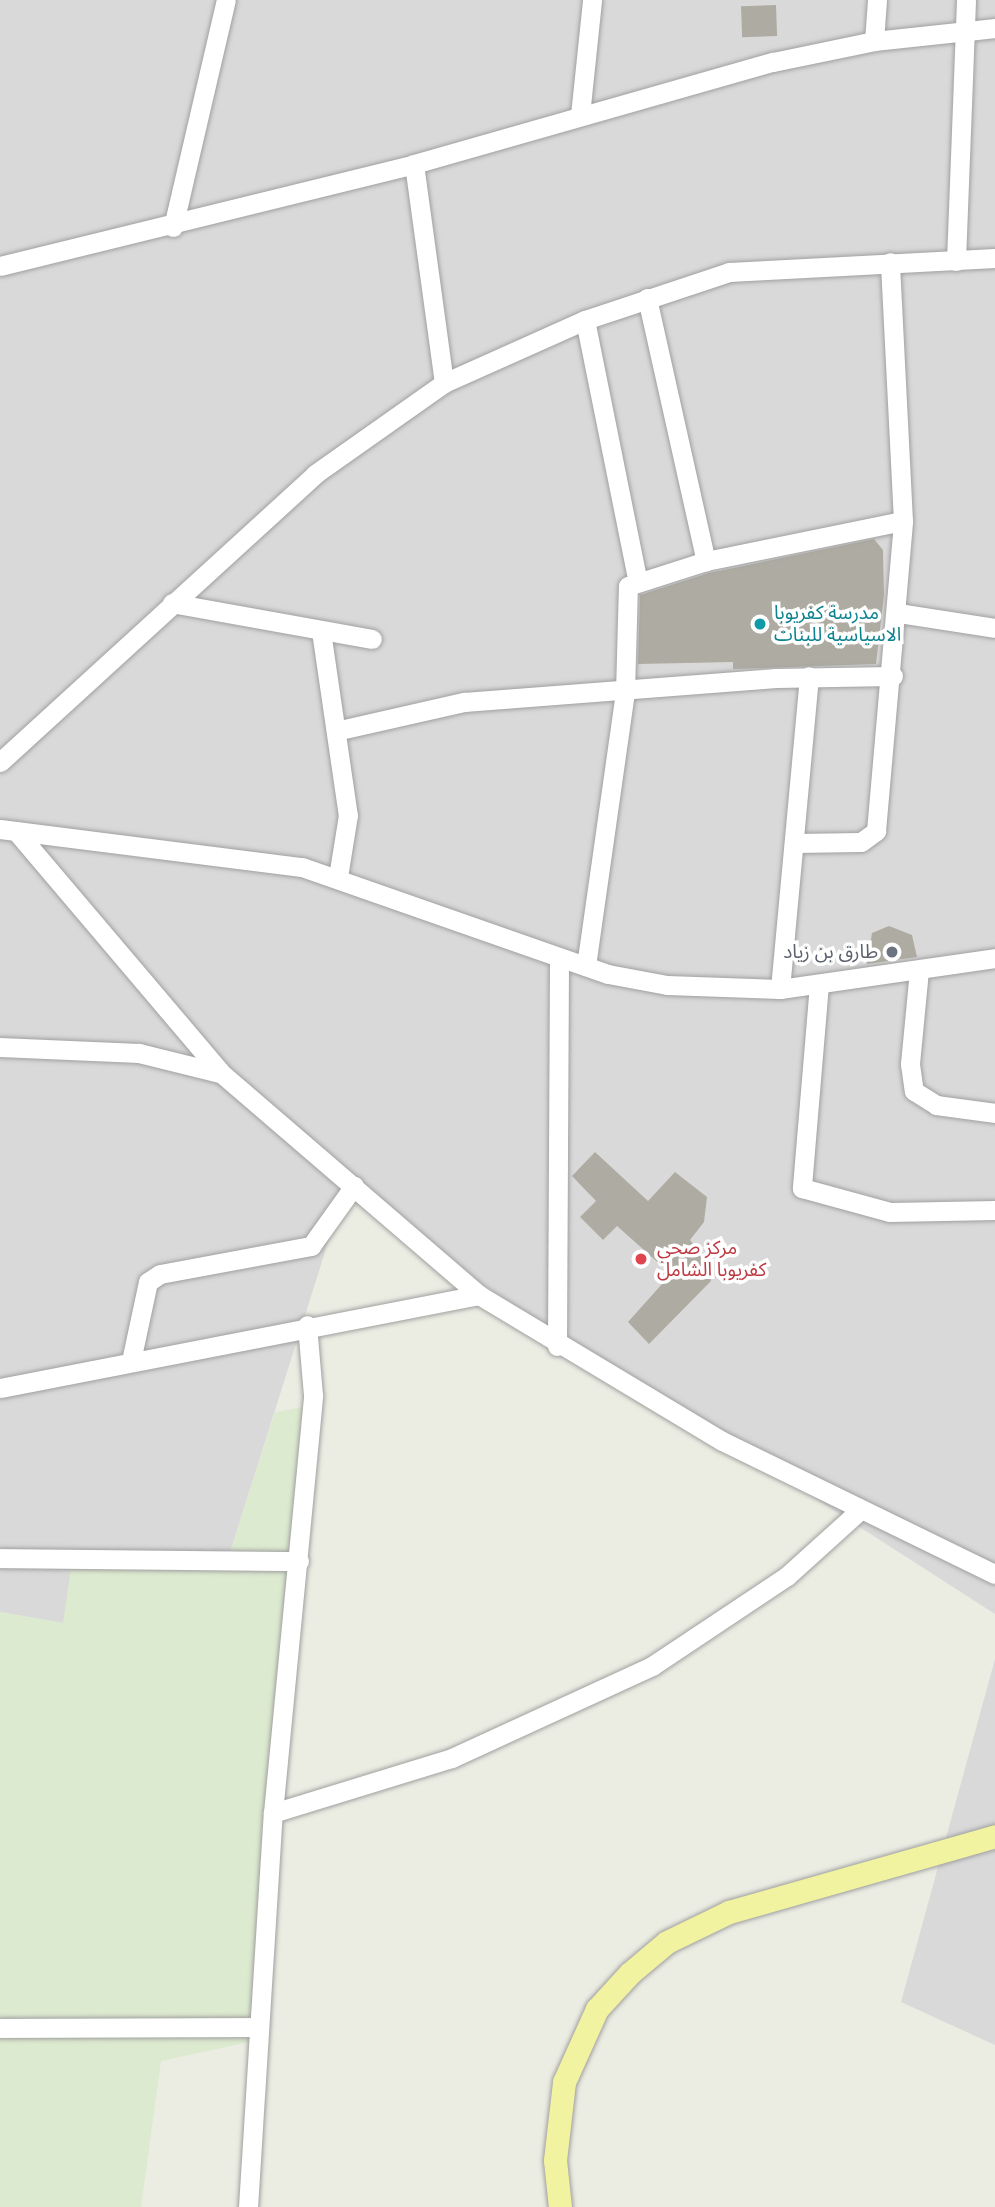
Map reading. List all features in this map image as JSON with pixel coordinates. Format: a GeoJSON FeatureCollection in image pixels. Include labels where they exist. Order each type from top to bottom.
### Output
{"type":"FeatureCollection","features":[{"type":"Feature","properties":{"kind":"main road"},"geometry":{"type":"LineString","coordinates":[[560,2207],[555,2160],[564,2082],[597,2009],[630,1973],[667,1942],[729,1912],[995,1836]]}},
{"type":"Feature","properties":{"kind":"street"},"geometry":{"type":"LineString","coordinates":[[173,227],[226,0]]}},
{"type":"Feature","properties":{"kind":"street"},"geometry":{"type":"LineString","coordinates":[[580,115],[592,0]]}},
{"type":"Feature","properties":{"kind":"street"},"geometry":{"type":"LineString","coordinates":[[874,41],[877,0]]}},
{"type":"Feature","properties":{"kind":"street"},"geometry":{"type":"LineString","coordinates":[[956,261],[966,0]]}},
{"type":"Feature","properties":{"kind":"street"},"geometry":{"type":"LineString","coordinates":[[0,266],[173,227],[414,164],[580,115],[874,41],[995,28]]}},
{"type":"Feature","properties":{"kind":"street"},"geometry":{"type":"LineString","coordinates":[[414,164],[444,383]]}},
{"type":"Feature","properties":{"kind":"street"},"geometry":{"type":"LineString","coordinates":[[0,762],[172,603],[346,449],[444,383],[585,320],[647,298],[774,265],[995,258]]}},
{"type":"Feature","properties":{"kind":"street"},"geometry":{"type":"LineString","coordinates":[[795,843],[861,842],[876,831],[899,613],[903,521],[890,262]]}},
{"type":"Feature","properties":{"kind":"street"},"geometry":{"type":"LineString","coordinates":[[647,298],[706,561]]}},
{"type":"Feature","properties":{"kind":"street"},"geometry":{"type":"LineString","coordinates":[[585,320],[637,579]]}},
{"type":"Feature","properties":{"kind":"street"},"geometry":{"type":"LineString","coordinates":[[586,966],[625,692],[624,598],[637,579],[706,561],[903,521]]}},
{"type":"Feature","properties":{"kind":"street"},"geometry":{"type":"LineString","coordinates":[[172,603],[372,639]]}},
{"type":"Feature","properties":{"kind":"street"},"geometry":{"type":"LineString","coordinates":[[899,613],[995,628]]}},
{"type":"Feature","properties":{"kind":"street"},"geometry":{"type":"LineString","coordinates":[[321,631],[348,815],[338,877]]}},
{"type":"Feature","properties":{"kind":"street"},"geometry":{"type":"LineString","coordinates":[[336,731],[464,702],[625,692],[809,676],[893,676]]}},
{"type":"Feature","properties":{"kind":"street"},"geometry":{"type":"LineString","coordinates":[[780,989],[809,676]]}},
{"type":"Feature","properties":{"kind":"street"},"geometry":{"type":"LineString","coordinates":[[8,830],[226,853],[338,877],[559,958],[667,985],[780,989],[995,958]]}},
{"type":"Feature","properties":{"kind":"street"},"geometry":{"type":"LineString","coordinates":[[8,830],[221,1073],[478,1295],[557,1346],[722,1441],[995,1574]]}},
{"type":"Feature","properties":{"kind":"street"},"geometry":{"type":"LineString","coordinates":[[557,1346],[559,958]]}},
{"type":"Feature","properties":{"kind":"street"},"geometry":{"type":"LineString","coordinates":[[919,970],[910,1064],[914,1091],[936,1105],[995,1113]]}},
{"type":"Feature","properties":{"kind":"street"},"geometry":{"type":"LineString","coordinates":[[819,984],[802,1188],[890,1212],[995,1210]]}},
{"type":"Feature","properties":{"kind":"street"},"geometry":{"type":"LineString","coordinates":[[0,1047],[139,1053],[221,1073]]}},
{"type":"Feature","properties":{"kind":"street"},"geometry":{"type":"LineString","coordinates":[[131,1362],[148,1282],[160,1274],[311,1246],[354,1186]]}},
{"type":"Feature","properties":{"kind":"street"},"geometry":{"type":"LineString","coordinates":[[0,1388],[307,1325],[478,1295]]}},
{"type":"Feature","properties":{"kind":"street"},"geometry":{"type":"LineString","coordinates":[[248,2207],[257,2027],[273,1813],[313,1395],[307,1325]]}},
{"type":"Feature","properties":{"kind":"street"},"geometry":{"type":"LineString","coordinates":[[273,1813],[452,1758],[652,1666],[788,1576],[860,1510]]}},
{"type":"Feature","properties":{"kind":"street"},"geometry":{"type":"LineString","coordinates":[[0,1558],[299,1560]]}},
{"type":"Feature","properties":{"kind":"street"},"geometry":{"type":"LineString","coordinates":[[0,2028],[257,2027]]}},
{"type":"Feature","properties":{"kind":"shaded area"},"geometry":{"type":"Polygon","coordinates":[[[0,0],[995,0],[995,1614],[343,1195],[228,1559],[63,1623],[0,1612],[0,0]]]}},
{"type":"Feature","properties":{"kind":"shaded area"},"geometry":{"type":"Polygon","coordinates":[[[995,1659],[995,2045],[901,2002],[995,1659]]]}},
{"type":"Feature","properties":{"kind":"green space"},"geometry":{"type":"Polygon","coordinates":[[[321,1404],[263,2039],[161,2061],[141,2207],[0,2207],[0,1612],[63,1623],[72,1561],[228,1559],[275,1412],[321,1404]]]}},
{"type":"Feature","properties":{"kind":"building"},"geometry":{"type":"Polygon","coordinates":[[[776,5],[777,36],[742,37],[741,6],[776,5]]]}},
{"type":"Feature","properties":{"kind":"building","name":"مدرسة كفريوبا الاسياسية للبنات"},"geometry":{"type":"Polygon","coordinates":[[[874,539],[883,550],[884,595],[876,664],[733,669],[733,662],[638,664],[640,595],[709,573],[874,539]]]}},
{"type":"Feature","properties":{"kind":"building","name":"طارق بن زياد"},"geometry":{"type":"Polygon","coordinates":[[[889,926],[912,935],[917,957],[867,964],[872,933],[889,926]]]}},
{"type":"Feature","properties":{"kind":"building"},"geometry":{"type":"Polygon","coordinates":[[[595,1152],[648,1201],[675,1172],[707,1197],[704,1222],[690,1240],[709,1264],[711,1281],[649,1344],[628,1322],[671,1274],[617,1226],[603,1240],[580,1217],[596,1201],[572,1176],[595,1152]]]}},
{"type":"Feature","properties":{"kind":"place","name":"مدرسة كفريوبا الاسياسية للبنات"},"geometry":{"type":"Point","coordinates":[760,624]}},
{"type":"Feature","properties":{"kind":"place","name":"طارق بن زياد"},"geometry":{"type":"Point","coordinates":[892,952]}},
{"type":"Feature","properties":{"kind":"place","name":"مركز صحي كفريوبا الشامل"},"geometry":{"type":"Point","coordinates":[641,1259]}}]}
